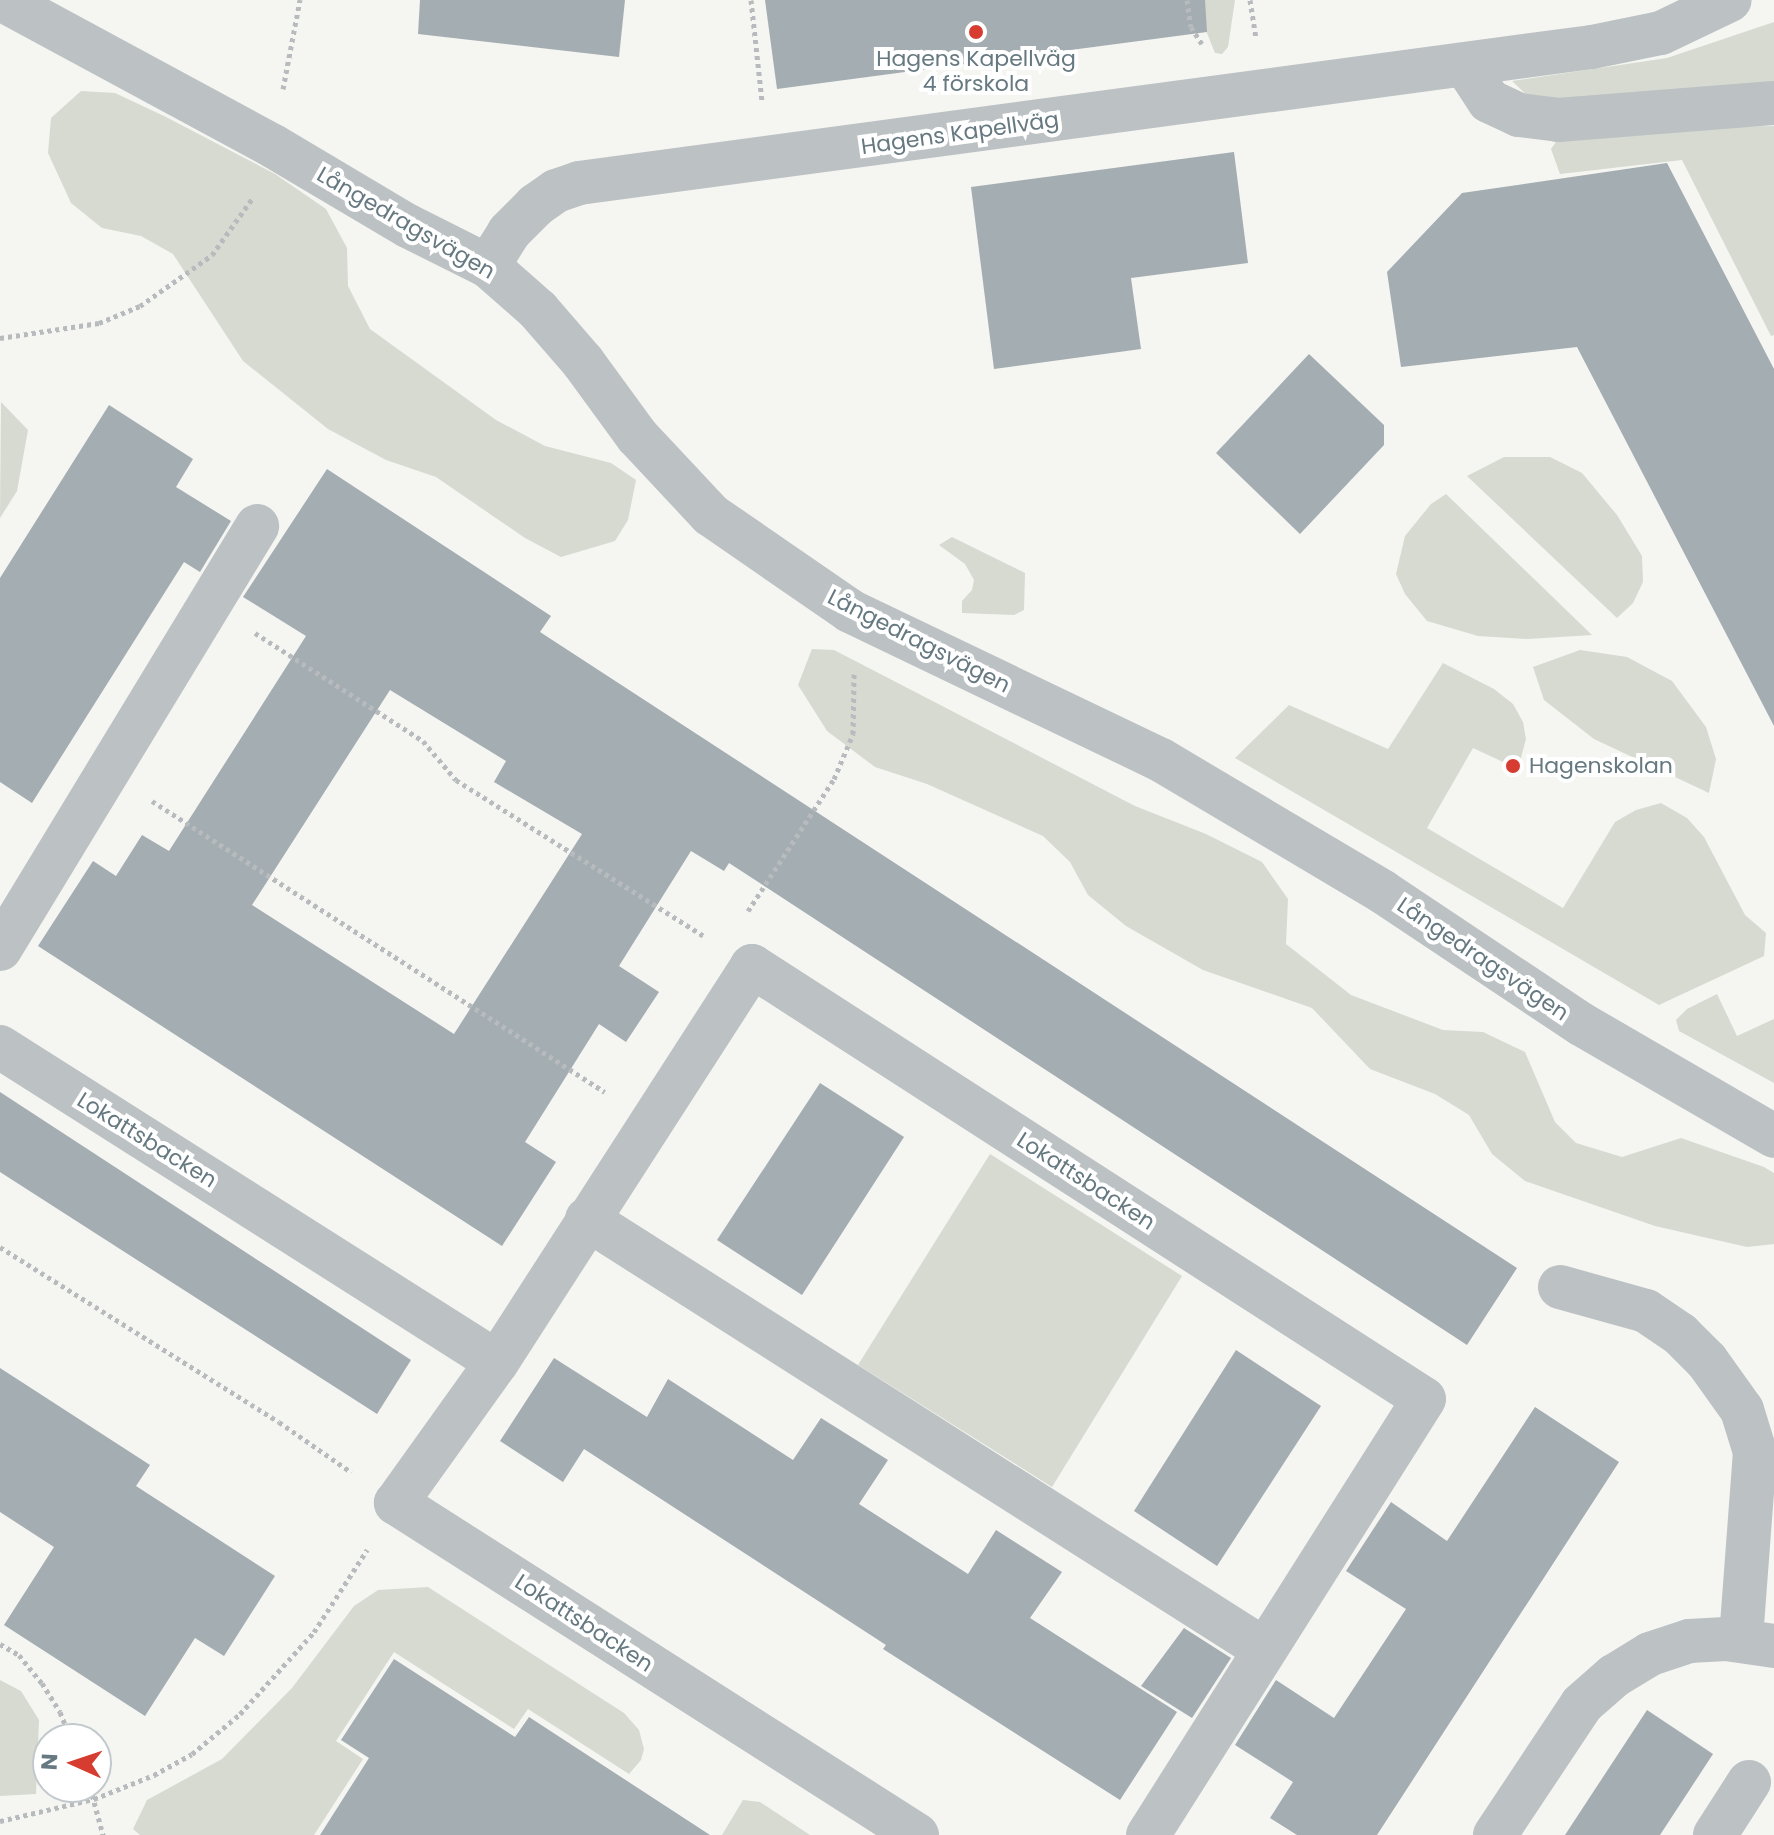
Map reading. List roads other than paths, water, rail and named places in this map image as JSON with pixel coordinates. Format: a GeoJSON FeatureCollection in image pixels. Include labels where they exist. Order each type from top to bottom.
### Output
{"type":"FeatureCollection","features":[{"type":"Feature","properties":{"kind":"street","name":"Långedragsvägen"},"geometry":{"type":"LineString","coordinates":[[3,0],[273,146],[408,226],[488,266],[538,310],[583,362],[637,436],[711,515],[850,611],[1161,760],[1383,892],[1581,1024],[1774,1136]]}},
{"type":"Feature","properties":{"kind":"street","name":"Hagens Kapellväg"},"geometry":{"type":"LineString","coordinates":[[488,266],[509,232],[556,191],[579,183],[1466,66],[1661,33],[1730,0]]}},
{"type":"Feature","properties":{"kind":"street"},"geometry":{"type":"LineString","coordinates":[[1466,66],[1489,101],[1519,115],[1558,120],[1774,103]]}},
{"type":"Feature","properties":{"kind":"street"},"geometry":{"type":"LineString","coordinates":[[0,949],[257,526]]}},
{"type":"Feature","properties":{"kind":"street","name":"Lokattsbacken"},"geometry":{"type":"LineString","coordinates":[[587,1219],[651,1122],[738,957],[1424,1399],[1148,1835]]}},
{"type":"Feature","properties":{"kind":"street","name":"Lokattsbacken"},"geometry":{"type":"LineString","coordinates":[[0,1047],[497,1362],[396,1503],[917,1835]]}},
{"type":"Feature","properties":{"kind":"street"},"geometry":{"type":"LineString","coordinates":[[497,1362],[587,1219],[1265,1650]]}},
{"type":"Feature","properties":{"kind":"street"},"geometry":{"type":"LineString","coordinates":[[1495,1835],[1582,1704],[1614,1676],[1650,1654],[1689,1641],[1757,1643],[1755,1452],[1742,1410],[1731,1390],[1680,1334],[1646,1311],[1560,1287]]}},
{"type":"Feature","properties":{"kind":"street"},"geometry":{"type":"LineString","coordinates":[[1715,1835],[1749,1782]]}},
{"type":"Feature","properties":{"kind":"place","name":"Hagens Kapellväg 4 förskola"},"geometry":{"type":"Point","coordinates":[976,32]}},
{"type":"Feature","properties":{"kind":"place","name":"Hagenskolan"},"geometry":{"type":"Point","coordinates":[1513,766]}}]}
